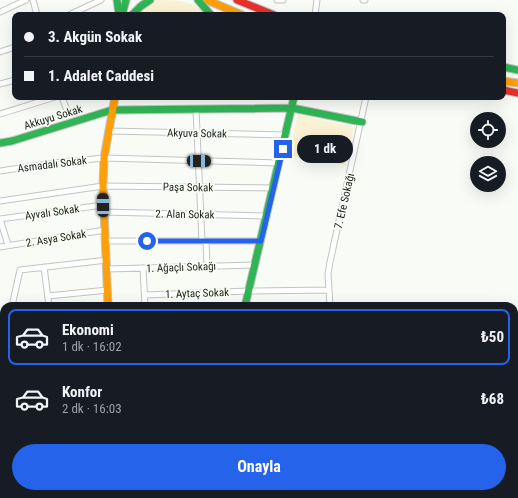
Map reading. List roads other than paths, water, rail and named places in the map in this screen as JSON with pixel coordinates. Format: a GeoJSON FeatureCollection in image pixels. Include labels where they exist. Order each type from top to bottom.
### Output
{"type":"FeatureCollection","features":[{"type":"Feature","properties":{"kind":"street"},"geometry":{"type":"LineString","coordinates":[[12,0],[12,7]]}},
{"type":"Feature","properties":{"kind":"street"},"geometry":{"type":"LineString","coordinates":[[0,12],[26,0]]}},
{"type":"Feature","properties":{"kind":"street"},"geometry":{"type":"LineString","coordinates":[[33,0],[36,12]]}},
{"type":"Feature","properties":{"kind":"street"},"geometry":{"type":"LineString","coordinates":[[75,12],[101,0]]}},
{"type":"Feature","properties":{"kind":"street"},"geometry":{"type":"LineString","coordinates":[[117,0],[119,12]]}},
{"type":"Feature","properties":{"kind":"street"},"geometry":{"type":"LineString","coordinates":[[123,12],[126,0]]}},
{"type":"Feature","properties":{"kind":"street"},"geometry":{"type":"LineString","coordinates":[[135,12],[150,0]]}},
{"type":"Feature","properties":{"kind":"street"},"geometry":{"type":"LineString","coordinates":[[198,0],[208,12]]}},
{"type":"Feature","properties":{"kind":"street"},"geometry":{"type":"LineString","coordinates":[[207,0],[235,12]]}},
{"type":"Feature","properties":{"kind":"street"},"geometry":{"type":"LineString","coordinates":[[237,0],[267,12]]}},
{"type":"Feature","properties":{"kind":"street"},"geometry":{"type":"LineString","coordinates":[[277,0],[283,0]]}},
{"type":"Feature","properties":{"kind":"street"},"geometry":{"type":"LineString","coordinates":[[315,12],[317,0]]}},
{"type":"Feature","properties":{"kind":"street"},"geometry":{"type":"LineString","coordinates":[[0,52],[12,48]]}},
{"type":"Feature","properties":{"kind":"street"},"geometry":{"type":"LineString","coordinates":[[506,68],[518,70]]}},
{"type":"Feature","properties":{"kind":"street"},"geometry":{"type":"LineString","coordinates":[[0,84],[12,81]]}},
{"type":"Feature","properties":{"kind":"street"},"geometry":{"type":"LineString","coordinates":[[506,81],[518,83]]}},
{"type":"Feature","properties":{"kind":"street"},"geometry":{"type":"LineString","coordinates":[[506,91],[518,93]]}},
{"type":"Feature","properties":{"kind":"street"},"geometry":{"type":"LineString","coordinates":[[0,114],[45,100]]}},
{"type":"Feature","properties":{"kind":"street"},"geometry":{"type":"LineString","coordinates":[[63,100],[66,108]]}},
{"type":"Feature","properties":{"kind":"street"},"geometry":{"type":"LineString","coordinates":[[108,302],[103,186],[104,158],[115,100]]}},
{"type":"Feature","properties":{"kind":"street"},"geometry":{"type":"LineString","coordinates":[[246,302],[280,163],[293,100]]}},
{"type":"Feature","properties":{"kind":"street","name":"7. Efe Sokağı"},"geometry":{"type":"LineString","coordinates":[[330,302],[328,274],[330,262],[362,122],[366,100]]}},
{"type":"Feature","properties":{"kind":"street","name":"Akkuyu Sokak"},"geometry":{"type":"LineString","coordinates":[[0,143],[12,141],[112,110],[292,108],[362,122]]}},
{"type":"Feature","properties":{"kind":"street"},"geometry":{"type":"LineString","coordinates":[[196,110],[201,214],[207,266]]}},
{"type":"Feature","properties":{"kind":"street","name":"Akyuva Sokak"},"geometry":{"type":"LineString","coordinates":[[108,132],[286,135]]}},
{"type":"Feature","properties":{"kind":"street","name":"Asmadalı Sokak"},"geometry":{"type":"LineString","coordinates":[[0,171],[54,162],[104,158],[280,163]]}},
{"type":"Feature","properties":{"kind":"street","name":"Paşa Sokak"},"geometry":{"type":"LineString","coordinates":[[0,202],[103,186],[274,188]]}},
{"type":"Feature","properties":{"kind":"street","name":"2. Alan Sokak"},"geometry":{"type":"LineString","coordinates":[[104,208],[201,214],[267,216]]}},
{"type":"Feature","properties":{"kind":"street","name":"Ayvalı Sokak"},"geometry":{"type":"LineString","coordinates":[[0,219],[104,208]]}},
{"type":"Feature","properties":{"kind":"street"},"geometry":{"type":"LineString","coordinates":[[0,219],[8,245]]}},
{"type":"Feature","properties":{"kind":"street","name":"2. Asya Sokak"},"geometry":{"type":"LineString","coordinates":[[0,247],[105,230]]}},
{"type":"Feature","properties":{"kind":"street"},"geometry":{"type":"LineString","coordinates":[[105,241],[261,241]]}},
{"type":"Feature","properties":{"kind":"street"},"geometry":{"type":"LineString","coordinates":[[13,302],[20,270],[106,260]]}},
{"type":"Feature","properties":{"kind":"street","name":"1. Ağaçlı Sokağı"},"geometry":{"type":"LineString","coordinates":[[107,269],[255,265]]}},
{"type":"Feature","properties":{"kind":"street"},"geometry":{"type":"LineString","coordinates":[[44,267],[49,302]]}},
{"type":"Feature","properties":{"kind":"street"},"geometry":{"type":"LineString","coordinates":[[143,268],[145,302]]}},
{"type":"Feature","properties":{"kind":"street"},"geometry":{"type":"LineString","coordinates":[[48,296],[108,290]]}},
{"type":"Feature","properties":{"kind":"street","name":"1. Aytaç Sokak"},"geometry":{"type":"LineString","coordinates":[[145,295],[328,290]]}}]}
